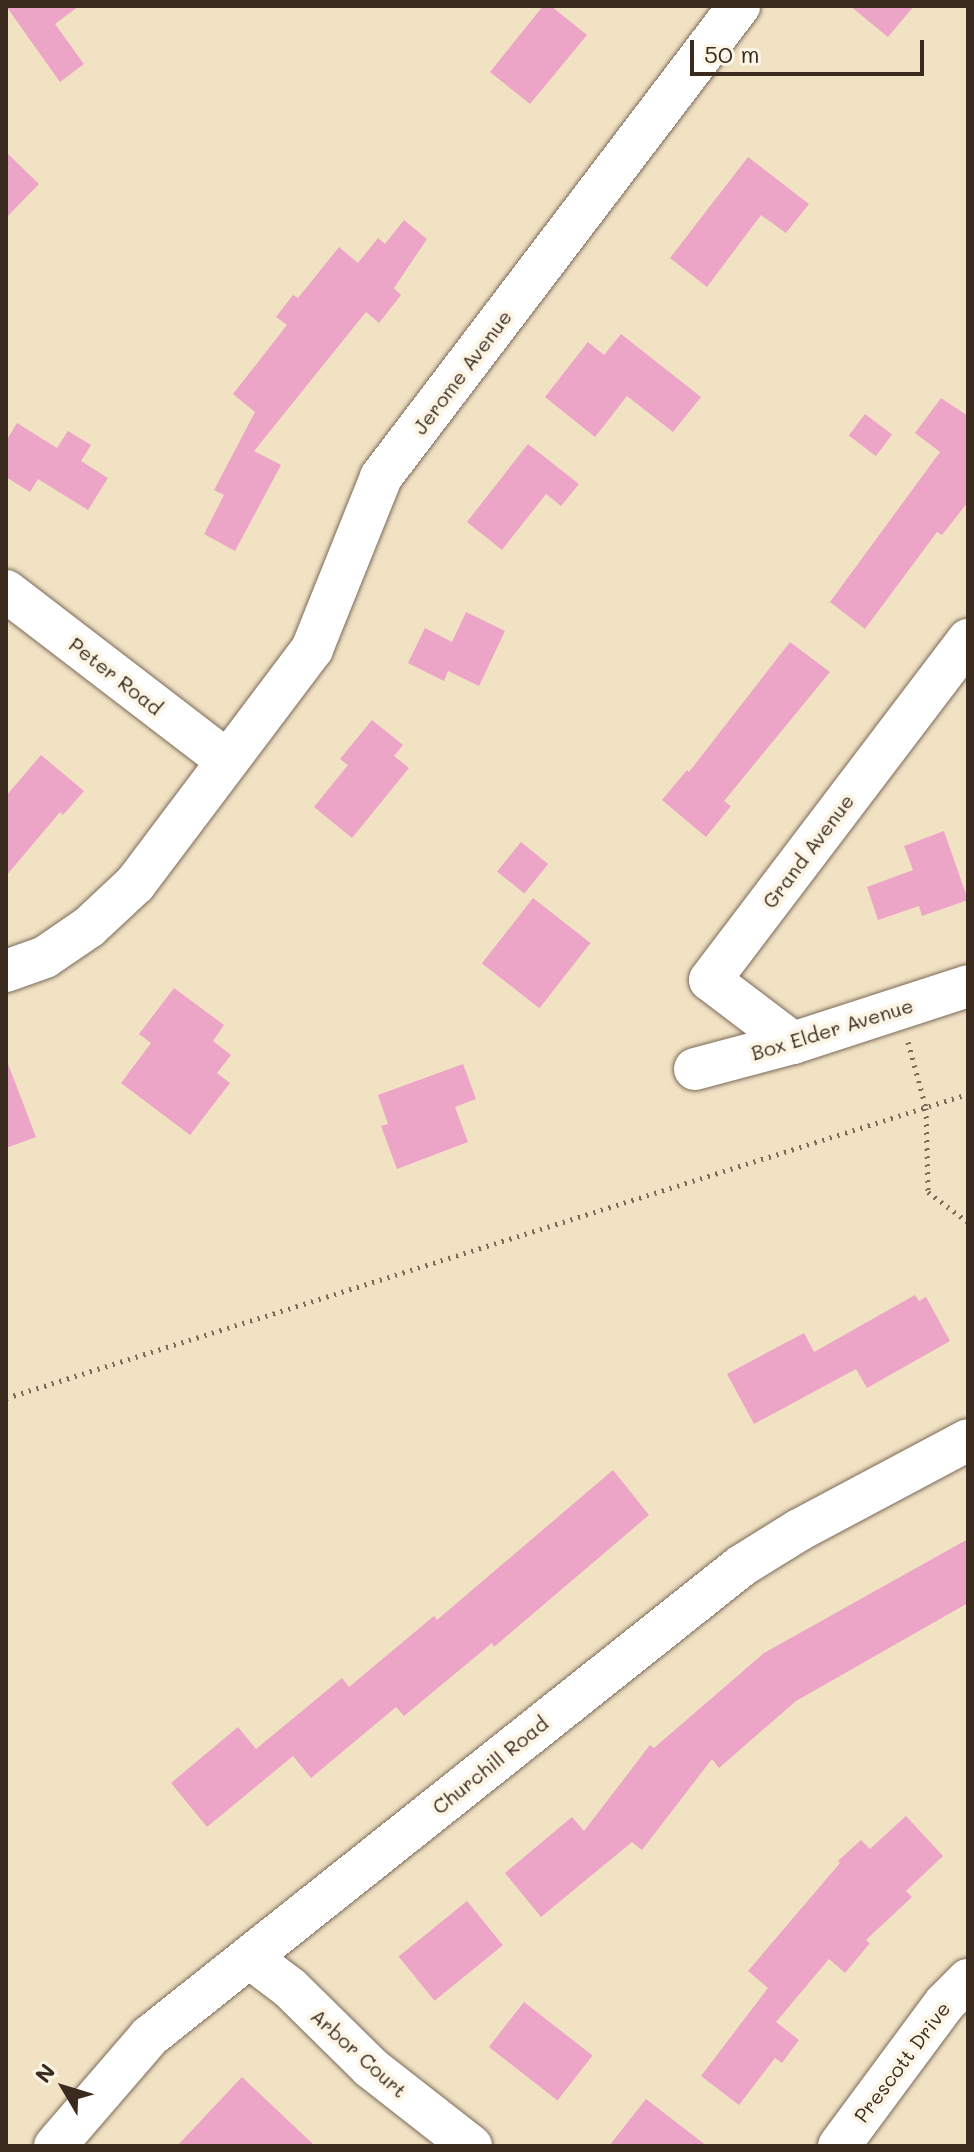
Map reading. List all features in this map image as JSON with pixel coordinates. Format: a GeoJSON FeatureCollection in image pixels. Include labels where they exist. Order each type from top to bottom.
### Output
{"type":"FeatureCollection","features":[{"type":"Feature","properties":{"kind":"street","name":"Jerome Avenue"},"geometry":{"type":"LineString","coordinates":[[226,760],[312,649],[381,477],[728,10]]}},
{"type":"Feature","properties":{"kind":"street","name":"Peter Road"},"geometry":{"type":"LineString","coordinates":[[6,591],[226,760]]}},
{"type":"Feature","properties":{"kind":"street","name":"Grand Avenue"},"geometry":{"type":"LineString","coordinates":[[793,1043],[710,980],[968,640]]}},
{"type":"Feature","properties":{"kind":"street"},"geometry":{"type":"LineString","coordinates":[[6,971],[45,957],[89,927],[135,884],[226,760]]}},
{"type":"Feature","properties":{"kind":"street","name":"Box Elder Avenue"},"geometry":{"type":"LineString","coordinates":[[695,1069],[793,1043],[968,986]]}},
{"type":"Feature","properties":{"kind":"street","name":"Churchill Road"},"geometry":{"type":"LineString","coordinates":[[55,2146],[150,2036],[741,1566],[799,1530],[968,1440]]}},
{"type":"Feature","properties":{"kind":"street","name":"Arbor Court"},"geometry":{"type":"LineString","coordinates":[[249,1957],[290,1988],[371,2068],[471,2146]]}},
{"type":"Feature","properties":{"kind":"street","name":"Prescott Drive"},"geometry":{"type":"LineString","coordinates":[[839,2146],[945,2003],[968,1980]]}},
{"type":"Feature","properties":{"kind":"path"},"geometry":{"type":"LineString","coordinates":[[899,1010],[926,1108],[928,1192],[968,1222]]}},
{"type":"Feature","properties":{"kind":"path"},"geometry":{"type":"LineString","coordinates":[[6,1398],[968,1094]]}},
{"type":"Feature","properties":{"kind":"building"},"geometry":{"type":"Polygon","coordinates":[[[6,6],[79,6],[55,24],[84,64],[60,82],[6,6]]]}},
{"type":"Feature","properties":{"kind":"building"},"geometry":{"type":"Polygon","coordinates":[[[543,6],[551,6],[587,35],[530,104],[490,72],[543,6]]]}},
{"type":"Feature","properties":{"kind":"building"},"geometry":{"type":"Polygon","coordinates":[[[850,6],[914,6],[888,37],[850,6]]]}},
{"type":"Feature","properties":{"kind":"building"},"geometry":{"type":"Polygon","coordinates":[[[6,152],[39,184],[6,218],[6,152]]]}},
{"type":"Feature","properties":{"kind":"building"},"geometry":{"type":"Polygon","coordinates":[[[748,157],[809,204],[786,233],[761,215],[707,287],[670,258],[748,157]]]}},
{"type":"Feature","properties":{"kind":"building"},"geometry":{"type":"Polygon","coordinates":[[[404,220],[427,239],[394,288],[401,295],[379,323],[366,312],[254,451],[281,465],[235,551],[204,534],[224,495],[214,490],[255,412],[233,394],[287,325],[276,317],[293,295],[298,298],[339,247],[358,263],[378,238],[385,244],[404,220]]]}},
{"type":"Feature","properties":{"kind":"building"},"geometry":{"type":"Polygon","coordinates":[[[621,334],[701,397],[673,432],[627,396],[595,437],[545,397],[588,342],[604,355],[621,334]]]}},
{"type":"Feature","properties":{"kind":"building"},"geometry":{"type":"Polygon","coordinates":[[[941,398],[968,416],[968,502],[942,535],[937,532],[865,629],[830,602],[940,452],[915,433],[941,398]]]}},
{"type":"Feature","properties":{"kind":"building"},"geometry":{"type":"Polygon","coordinates":[[[865,414],[892,434],[876,456],[849,436],[865,414]]]}},
{"type":"Feature","properties":{"kind":"building"},"geometry":{"type":"Polygon","coordinates":[[[17,423],[57,448],[68,431],[91,445],[81,461],[108,478],[88,510],[38,479],[30,492],[6,477],[6,441],[17,423]]]}},
{"type":"Feature","properties":{"kind":"building"},"geometry":{"type":"Polygon","coordinates":[[[528,444],[579,484],[561,506],[546,494],[502,550],[467,522],[528,444]]]}},
{"type":"Feature","properties":{"kind":"building"},"geometry":{"type":"Polygon","coordinates":[[[466,612],[505,631],[479,686],[448,671],[444,681],[408,663],[425,628],[452,642],[466,612]]]}},
{"type":"Feature","properties":{"kind":"building"},"geometry":{"type":"Polygon","coordinates":[[[790,642],[830,672],[724,801],[731,806],[706,837],[662,800],[687,770],[689,772],[790,642]]]}},
{"type":"Feature","properties":{"kind":"building"},"geometry":{"type":"Polygon","coordinates":[[[372,720],[403,745],[394,756],[409,768],[352,838],[314,807],[348,765],[340,759],[372,720]]]}},
{"type":"Feature","properties":{"kind":"building"},"geometry":{"type":"Polygon","coordinates":[[[41,755],[84,791],[63,815],[60,812],[6,876],[6,796],[41,755]]]}},
{"type":"Feature","properties":{"kind":"building"},"geometry":{"type":"Polygon","coordinates":[[[944,831],[968,900],[922,916],[919,906],[878,920],[867,887],[913,870],[904,846],[944,831]]]}},
{"type":"Feature","properties":{"kind":"building"},"geometry":{"type":"Polygon","coordinates":[[[521,842],[548,864],[524,894],[497,872],[521,842]]]}},
{"type":"Feature","properties":{"kind":"building"},"geometry":{"type":"Polygon","coordinates":[[[533,898],[591,943],[539,1008],[482,963],[533,898]]]}},
{"type":"Feature","properties":{"kind":"building"},"geometry":{"type":"Polygon","coordinates":[[[174,988],[224,1025],[213,1041],[231,1055],[217,1073],[230,1083],[190,1135],[121,1083],[151,1043],[139,1034],[174,988]]]}},
{"type":"Feature","properties":{"kind":"building"},"geometry":{"type":"Polygon","coordinates":[[[463,1064],[476,1099],[455,1107],[468,1142],[397,1169],[381,1126],[388,1124],[378,1095],[463,1064]]]}},
{"type":"Feature","properties":{"kind":"building"},"geometry":{"type":"Polygon","coordinates":[[[6,1065],[36,1137],[6,1148],[6,1065]]]}},
{"type":"Feature","properties":{"kind":"building"},"geometry":{"type":"Polygon","coordinates":[[[915,1295],[919,1301],[926,1297],[950,1341],[867,1388],[856,1369],[754,1424],[727,1374],[804,1333],[814,1352],[915,1295]]]}},
{"type":"Feature","properties":{"kind":"building"},"geometry":{"type":"Polygon","coordinates":[[[613,1470],[649,1515],[494,1647],[492,1643],[404,1716],[396,1707],[311,1778],[293,1756],[207,1827],[171,1783],[238,1727],[256,1749],[342,1678],[349,1687],[434,1616],[437,1620],[613,1470]]]}},
{"type":"Feature","properties":{"kind":"building"},"geometry":{"type":"Polygon","coordinates":[[[968,1539],[968,1603],[796,1701],[719,1768],[712,1759],[642,1850],[632,1842],[541,1917],[505,1873],[572,1817],[584,1831],[650,1745],[654,1748],[764,1653],[968,1539]]]}},
{"type":"Feature","properties":{"kind":"building"},"geometry":{"type":"Polygon","coordinates":[[[906,1816],[943,1856],[906,1891],[912,1897],[866,1940],[870,1943],[845,1973],[829,1959],[776,2022],[799,2040],[782,2063],[775,2058],[739,2105],[701,2076],[768,1988],[748,1971],[840,1863],[838,1861],[861,1840],[870,1849],[906,1816]]]}},
{"type":"Feature","properties":{"kind":"building"},"geometry":{"type":"Polygon","coordinates":[[[467,1901],[503,1945],[434,2001],[399,1956],[467,1901]]]}},
{"type":"Feature","properties":{"kind":"building"},"geometry":{"type":"Polygon","coordinates":[[[524,2002],[593,2056],[557,2100],[489,2047],[524,2002]]]}},
{"type":"Feature","properties":{"kind":"building"},"geometry":{"type":"Polygon","coordinates":[[[242,2077],[315,2146],[177,2146],[242,2077]]]}},
{"type":"Feature","properties":{"kind":"building"},"geometry":{"type":"Polygon","coordinates":[[[646,2099],[707,2146],[609,2146],[646,2099]]]}}]}
